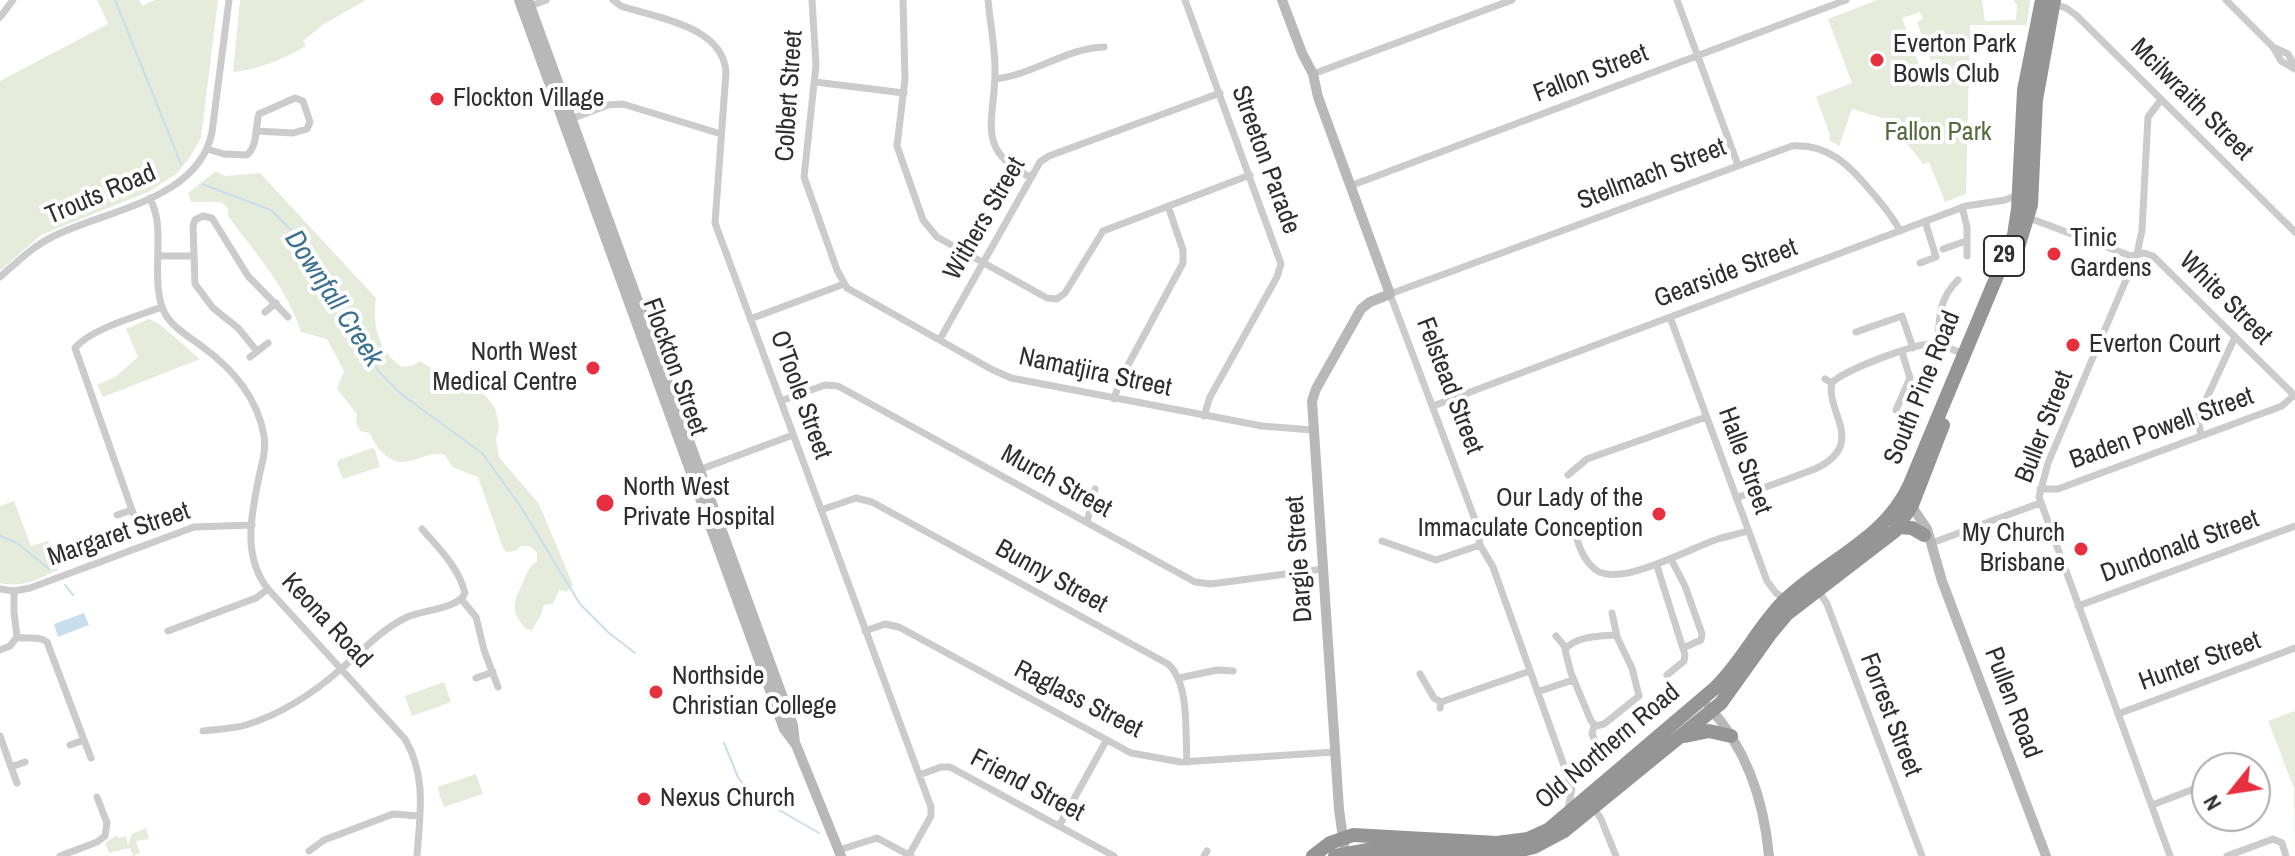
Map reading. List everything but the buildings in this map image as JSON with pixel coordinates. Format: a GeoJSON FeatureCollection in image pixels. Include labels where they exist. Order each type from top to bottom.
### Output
{"type":"FeatureCollection","features":[{"type":"Feature","properties":{"kind":"highway","name":"South Pine Road"},"geometry":{"type":"LineString","coordinates":[[1702,699],[1731,672],[1765,623],[1906,504],[2029,218],[2036,100],[2050,1]]}},
{"type":"Feature","properties":{"kind":"highway","name":"South Pine Road"},"geometry":{"type":"LineString","coordinates":[[1713,711],[1735,686],[1791,603],[1818,590],[1885,541],[1899,527],[1962,353],[2014,235],[2024,90],[2050,1]]}},
{"type":"Feature","properties":{"kind":"highway"},"geometry":{"type":"LineString","coordinates":[[1899,527],[1912,528],[1928,539]]}},
{"type":"Feature","properties":{"kind":"highway","name":"Old Northern Road"},"geometry":{"type":"LineString","coordinates":[[1313,856],[1330,843],[1341,848],[1492,854],[1517,851],[1546,842],[1702,699]]}},
{"type":"Feature","properties":{"kind":"highway","name":"Old Northern Road"},"geometry":{"type":"LineString","coordinates":[[1341,848],[1361,835],[1509,843],[1542,834],[1592,802],[1713,711]]}},
{"type":"Feature","properties":{"kind":"highway"},"geometry":{"type":"LineString","coordinates":[[1677,738],[1705,731],[1731,736]]}},
{"type":"Feature","properties":{"kind":"street"},"geometry":{"type":"LineString","coordinates":[[0,17],[13,0]]}},
{"type":"Feature","properties":{"kind":"street","name":"Trouts Road"},"geometry":{"type":"LineString","coordinates":[[0,277],[50,237],[150,198],[185,177],[207,149],[212,132],[229,0]]}},
{"type":"Feature","properties":{"kind":"street"},"geometry":{"type":"LineString","coordinates":[[525,4],[546,0]]}},
{"type":"Feature","properties":{"kind":"street","name":"O'Toole Street"},"geometry":{"type":"LineString","coordinates":[[613,0],[621,6],[703,34],[716,45],[726,66],[715,223],[931,813],[910,855]]}},
{"type":"Feature","properties":{"kind":"street","name":"Colbert Street"},"geometry":{"type":"LineString","coordinates":[[812,0],[816,20],[815,82],[804,177],[844,284]]}},
{"type":"Feature","properties":{"kind":"street"},"geometry":{"type":"LineString","coordinates":[[903,0],[904,93],[897,146],[923,220],[937,237],[1047,298],[1057,299],[1065,293],[1103,231],[1250,175]]}},
{"type":"Feature","properties":{"kind":"street"},"geometry":{"type":"LineString","coordinates":[[988,0],[995,79],[989,117],[991,130],[1002,159],[1030,177]]}},
{"type":"Feature","properties":{"kind":"street","name":"Streeton Parade"},"geometry":{"type":"LineString","coordinates":[[1185,0],[1280,259],[1280,269],[1210,397],[1204,416]]}},
{"type":"Feature","properties":{"kind":"street","name":"Felstead Street"},"geometry":{"type":"LineString","coordinates":[[1282,0],[1313,74],[1316,91],[1350,186],[1477,525],[1480,545],[1493,567],[1572,788],[1568,816]]}},
{"type":"Feature","properties":{"kind":"street"},"geometry":{"type":"LineString","coordinates":[[1313,74],[1512,0]]}},
{"type":"Feature","properties":{"kind":"street"},"geometry":{"type":"LineString","coordinates":[[1677,0],[1738,165]]}},
{"type":"Feature","properties":{"kind":"street","name":"Fallon Street"},"geometry":{"type":"LineString","coordinates":[[1350,186],[1846,0]]}},
{"type":"Feature","properties":{"kind":"street"},"geometry":{"type":"LineString","coordinates":[[2226,0],[2273,47],[2288,54],[2295,68]]}},
{"type":"Feature","properties":{"kind":"street","name":"Mcilwraith Street"},"geometry":{"type":"LineString","coordinates":[[2050,1],[2076,15],[2295,232]]}},
{"type":"Feature","properties":{"kind":"street","name":"Flockton Street"},"geometry":{"type":"LineString","coordinates":[[525,4],[571,119],[694,471]]}},
{"type":"Feature","properties":{"kind":"street","name":"Flockton Street"},"geometry":{"type":"LineString","coordinates":[[525,4],[694,471],[793,725],[796,745],[840,853]]}},
{"type":"Feature","properties":{"kind":"street"},"geometry":{"type":"LineString","coordinates":[[995,79],[1013,76],[1090,48],[1104,47]]}},
{"type":"Feature","properties":{"kind":"street"},"geometry":{"type":"LineString","coordinates":[[815,82],[904,93]]}},
{"type":"Feature","properties":{"kind":"street","name":"Withers Street"},"geometry":{"type":"LineString","coordinates":[[940,339],[1040,162],[1220,93]]}},
{"type":"Feature","properties":{"kind":"street"},"geometry":{"type":"LineString","coordinates":[[207,149],[224,154],[247,155],[253,150],[256,131],[261,113],[295,98],[303,101],[310,122],[307,129],[293,133],[256,131]]}},
{"type":"Feature","properties":{"kind":"street","name":"Buller Street"},"geometry":{"type":"LineString","coordinates":[[2161,100],[2148,117],[2142,230],[2137,254],[2048,463],[2040,489],[2040,503],[2170,856]]}},
{"type":"Feature","properties":{"kind":"street"},"geometry":{"type":"LineString","coordinates":[[571,119],[619,104],[721,134]]}},
{"type":"Feature","properties":{"kind":"street","name":"Stellmach Street"},"geometry":{"type":"LineString","coordinates":[[1390,294],[1792,146],[1826,150],[1840,158],[1891,215],[1900,231]]}},
{"type":"Feature","properties":{"kind":"street","name":"Gearside Street"},"geometry":{"type":"LineString","coordinates":[[1433,406],[1962,207],[2010,200],[2033,185]]}},
{"type":"Feature","properties":{"kind":"street"},"geometry":{"type":"LineString","coordinates":[[138,525],[75,348],[108,328],[162,307],[157,219],[150,198]]}},
{"type":"Feature","properties":{"kind":"street"},"geometry":{"type":"LineString","coordinates":[[1114,399],[1121,378],[1183,263],[1183,250],[1168,206]]}},
{"type":"Feature","properties":{"kind":"street"},"geometry":{"type":"LineString","coordinates":[[1962,207],[1967,227],[1967,256]]}},
{"type":"Feature","properties":{"kind":"street"},"geometry":{"type":"LineString","coordinates":[[257,351],[238,328],[213,308],[196,286],[194,222],[200,217],[209,216],[248,276],[288,317]]}},
{"type":"Feature","properties":{"kind":"street","name":"White Street"},"geometry":{"type":"LineString","coordinates":[[2029,218],[2131,256],[2144,253],[2153,256],[2294,396]]}},
{"type":"Feature","properties":{"kind":"street"},"geometry":{"type":"LineString","coordinates":[[1920,263],[1936,257],[1925,221]]}},
{"type":"Feature","properties":{"kind":"street"},"geometry":{"type":"LineString","coordinates":[[1943,249],[1966,241]]}},
{"type":"Feature","properties":{"kind":"street"},"geometry":{"type":"LineString","coordinates":[[158,256],[193,256]]}},
{"type":"Feature","properties":{"kind":"street"},"geometry":{"type":"LineString","coordinates":[[1938,345],[1938,315],[1958,280]]}},
{"type":"Feature","properties":{"kind":"street"},"geometry":{"type":"LineString","coordinates":[[750,319],[844,284]]}},
{"type":"Feature","properties":{"kind":"street","name":"Namatjira Street"},"geometry":{"type":"LineString","coordinates":[[844,284],[856,294],[1011,378],[1204,416],[1287,430],[1313,430]]}},
{"type":"Feature","properties":{"kind":"street","name":"Dargie Street"},"geometry":{"type":"LineString","coordinates":[[1341,848],[1313,395],[1363,306],[1390,294]]}},
{"type":"Feature","properties":{"kind":"street"},"geometry":{"type":"LineString","coordinates":[[265,312],[276,303]]}},
{"type":"Feature","properties":{"kind":"street","name":"Keona Road"},"geometry":{"type":"LineString","coordinates":[[162,307],[173,324],[229,369],[256,410],[265,449],[252,525],[252,557],[259,577],[409,745],[421,779],[417,856]]}},
{"type":"Feature","properties":{"kind":"street"},"geometry":{"type":"LineString","coordinates":[[1856,332],[1902,316],[1913,348]]}},
{"type":"Feature","properties":{"kind":"street","name":"Halle Street"},"geometry":{"type":"LineString","coordinates":[[1670,317],[1768,584],[1791,603]]}},
{"type":"Feature","properties":{"kind":"street"},"geometry":{"type":"LineString","coordinates":[[2201,436],[2198,417],[2235,337]]}},
{"type":"Feature","properties":{"kind":"street"},"geometry":{"type":"LineString","coordinates":[[250,357],[268,343]]}},
{"type":"Feature","properties":{"kind":"street"},"geometry":{"type":"LineString","coordinates":[[1736,498],[1815,469],[1835,453],[1842,432],[1828,381],[1926,344],[1962,353]]}},
{"type":"Feature","properties":{"kind":"street"},"geometry":{"type":"LineString","coordinates":[[1896,410],[1910,378],[1902,352]]}},
{"type":"Feature","properties":{"kind":"street","name":"Murch Street"},"geometry":{"type":"LineString","coordinates":[[781,401],[825,385],[838,386],[1200,583],[1323,569]]}},
{"type":"Feature","properties":{"kind":"street","name":"Baden Powell Street"},"geometry":{"type":"LineString","coordinates":[[2040,489],[2058,489],[2282,406],[2294,396]]}},
{"type":"Feature","properties":{"kind":"street"},"geometry":{"type":"LineString","coordinates":[[1568,475],[1587,459],[1706,417]]}},
{"type":"Feature","properties":{"kind":"street"},"geometry":{"type":"LineString","coordinates":[[694,471],[793,435]]}},
{"type":"Feature","properties":{"kind":"street"},"geometry":{"type":"LineString","coordinates":[[1087,522],[1095,489]]}},
{"type":"Feature","properties":{"kind":"street","name":"Bunny Street"},"geometry":{"type":"LineString","coordinates":[[821,510],[856,498],[872,502],[1157,657],[1172,668],[1179,678]]}},
{"type":"Feature","properties":{"kind":"street"},"geometry":{"type":"LineString","coordinates":[[1928,539],[2040,503]]}},
{"type":"Feature","properties":{"kind":"street","name":"Pullen Road"},"geometry":{"type":"LineString","coordinates":[[1906,504],[1928,539],[2046,856]]}},
{"type":"Feature","properties":{"kind":"street"},"geometry":{"type":"LineString","coordinates":[[117,515],[132,510]]}},
{"type":"Feature","properties":{"kind":"street","name":"Margaret Street"},"geometry":{"type":"LineString","coordinates":[[0,589],[14,591],[30,588],[194,527],[252,525]]}},
{"type":"Feature","properties":{"kind":"street","name":"Dundonald Street"},"geometry":{"type":"LineString","coordinates":[[2078,606],[2295,526]]}},
{"type":"Feature","properties":{"kind":"street"},"geometry":{"type":"LineString","coordinates":[[1573,527],[1582,552],[1598,572],[1617,573],[1657,566],[1719,539],[1748,531]]}},
{"type":"Feature","properties":{"kind":"street"},"geometry":{"type":"LineString","coordinates":[[203,731],[239,727],[260,720],[305,697],[393,624],[420,611],[455,605],[462,600],[465,593],[461,582],[444,553],[422,529]]}},
{"type":"Feature","properties":{"kind":"street"},"geometry":{"type":"LineString","coordinates":[[1382,541],[1436,560],[1480,545]]}},
{"type":"Feature","properties":{"kind":"street"},"geometry":{"type":"LineString","coordinates":[[1671,559],[1685,586],[1702,634],[1700,641],[1683,648]]}},
{"type":"Feature","properties":{"kind":"street"},"geometry":{"type":"LineString","coordinates":[[1657,566],[1683,648],[1684,661],[1667,675]]}},
{"type":"Feature","properties":{"kind":"street"},"geometry":{"type":"LineString","coordinates":[[168,631],[256,598],[268,589]]}},
{"type":"Feature","properties":{"kind":"street","name":"Forrest Street"},"geometry":{"type":"LineString","coordinates":[[1818,590],[1827,604],[1922,856]]}},
{"type":"Feature","properties":{"kind":"street"},"geometry":{"type":"LineString","coordinates":[[0,650],[13,644],[17,637],[14,591]]}},
{"type":"Feature","properties":{"kind":"street"},"geometry":{"type":"LineString","coordinates":[[462,600],[476,617],[498,687]]}},
{"type":"Feature","properties":{"kind":"street"},"geometry":{"type":"LineString","coordinates":[[1594,725],[1604,724],[1643,698],[1617,636],[1612,613]]}},
{"type":"Feature","properties":{"kind":"street","name":"Raglass Street"},"geometry":{"type":"LineString","coordinates":[[865,631],[885,624],[894,625],[1131,753],[1168,762],[1187,762],[1335,752]]}},
{"type":"Feature","properties":{"kind":"street"},"geometry":{"type":"LineString","coordinates":[[1556,636],[1566,648],[1573,680],[1594,725],[1592,734],[1599,750]]}},
{"type":"Feature","properties":{"kind":"street"},"geometry":{"type":"LineString","coordinates":[[1566,648],[1584,639],[1617,636]]}},
{"type":"Feature","properties":{"kind":"street"},"geometry":{"type":"LineString","coordinates":[[17,637],[39,638],[47,642],[91,758]]}},
{"type":"Feature","properties":{"kind":"street","name":"Hunter Street"},"geometry":{"type":"LineString","coordinates":[[2118,714],[2295,648]]}},
{"type":"Feature","properties":{"kind":"street"},"geometry":{"type":"LineString","coordinates":[[1187,762],[1179,678],[1217,670],[1233,671]]}},
{"type":"Feature","properties":{"kind":"street"},"geometry":{"type":"LineString","coordinates":[[1420,674],[1441,705],[1530,671]]}},
{"type":"Feature","properties":{"kind":"street"},"geometry":{"type":"LineString","coordinates":[[476,678],[493,672]]}},
{"type":"Feature","properties":{"kind":"street"},"geometry":{"type":"LineString","coordinates":[[1537,692],[1573,680]]}},
{"type":"Feature","properties":{"kind":"street"},"geometry":{"type":"LineString","coordinates":[[1702,699],[1731,736],[1761,800],[1769,856]]}},
{"type":"Feature","properties":{"kind":"street"},"geometry":{"type":"LineString","coordinates":[[0,736],[17,783]]}},
{"type":"Feature","properties":{"kind":"street"},"geometry":{"type":"LineString","coordinates":[[70,745],[84,740]]}},
{"type":"Feature","properties":{"kind":"street"},"geometry":{"type":"LineString","coordinates":[[1059,826],[1106,741]]}},
{"type":"Feature","properties":{"kind":"street"},"geometry":{"type":"LineString","coordinates":[[11,767],[25,762]]}},
{"type":"Feature","properties":{"kind":"street","name":"Friend Street"},"geometry":{"type":"LineString","coordinates":[[919,775],[950,767],[1114,856]]}},
{"type":"Feature","properties":{"kind":"street"},"geometry":{"type":"LineString","coordinates":[[1572,788],[1592,802],[1616,856]]}},
{"type":"Feature","properties":{"kind":"street"},"geometry":{"type":"LineString","coordinates":[[2152,805],[2191,790]]}},
{"type":"Feature","properties":{"kind":"street"},"geometry":{"type":"LineString","coordinates":[[60,856],[105,836],[107,823],[97,797]]}},
{"type":"Feature","properties":{"kind":"street"},"geometry":{"type":"LineString","coordinates":[[309,851],[323,840],[393,814],[420,816]]}},
{"type":"Feature","properties":{"kind":"street"},"geometry":{"type":"LineString","coordinates":[[840,853],[877,838],[910,855]]}},
{"type":"Feature","properties":{"kind":"street"},"geometry":{"type":"LineString","coordinates":[[2227,856],[2270,840],[2280,841],[2286,856]]}},
{"type":"Feature","properties":{"kind":"green space"},"geometry":{"type":"Polygon","coordinates":[[[97,0],[139,0],[142,6],[155,0],[218,0],[201,138],[176,174],[148,192],[41,235],[0,271],[0,81],[108,24],[97,0]]]}},
{"type":"Feature","properties":{"kind":"green space"},"geometry":{"type":"Polygon","coordinates":[[[240,0],[366,0],[324,24],[303,41],[306,46],[261,66],[233,72],[240,0]]]}},
{"type":"Feature","properties":{"kind":"green space","name":"Fallon Park"},"geometry":{"type":"Polygon","coordinates":[[[1877,0],[1982,0],[1985,21],[2016,20],[2017,5],[2013,0],[2030,0],[2027,25],[1970,25],[1966,194],[1945,202],[1929,162],[1923,164],[1889,120],[1852,109],[1839,146],[1829,140],[1830,135],[1816,97],[1852,83],[1828,19],[1877,0]],[[1920,12],[1902,18],[1927,87],[1945,80],[1938,59],[1931,61],[1917,22],[1923,19],[1920,12]]]}},
{"type":"Feature","properties":{"kind":"green space"},"geometry":{"type":"Polygon","coordinates":[[[216,171],[225,176],[260,173],[376,298],[378,337],[394,361],[402,367],[420,361],[458,385],[485,395],[495,408],[499,426],[496,440],[499,457],[539,504],[573,585],[567,592],[559,590],[553,604],[544,605],[532,630],[526,629],[521,622],[515,606],[527,573],[537,561],[537,553],[530,546],[507,552],[503,548],[478,477],[452,467],[445,455],[396,461],[382,452],[370,433],[360,431],[356,423],[357,414],[337,389],[344,371],[327,339],[301,332],[279,285],[228,216],[228,208],[221,202],[191,202],[188,193],[216,171]]]}},
{"type":"Feature","properties":{"kind":"green space"},"geometry":{"type":"Polygon","coordinates":[[[149,319],[167,330],[200,359],[103,397],[97,385],[115,377],[138,357],[126,329],[149,319]]]}},
{"type":"Feature","properties":{"kind":"green space"},"geometry":{"type":"Polygon","coordinates":[[[372,448],[380,467],[343,479],[337,464],[339,460],[372,448]]]}},
{"type":"Feature","properties":{"kind":"green space"},"geometry":{"type":"Polygon","coordinates":[[[14,501],[31,546],[48,541],[58,570],[30,582],[8,584],[0,583],[0,506],[14,501]]]}},
{"type":"Feature","properties":{"kind":"green space"},"geometry":{"type":"Polygon","coordinates":[[[444,682],[451,702],[412,716],[405,696],[444,682]]]}},
{"type":"Feature","properties":{"kind":"green space"},"geometry":{"type":"Polygon","coordinates":[[[2295,711],[2295,856],[2294,788],[2268,721],[2295,711]]]}},
{"type":"Feature","properties":{"kind":"green space"},"geometry":{"type":"Polygon","coordinates":[[[476,774],[483,794],[444,807],[437,787],[476,774]]]}},
{"type":"Feature","properties":{"kind":"green space"},"geometry":{"type":"Polygon","coordinates":[[[146,828],[149,839],[136,841],[140,853],[133,856],[130,848],[109,853],[105,843],[117,835],[118,838],[126,836],[128,845],[132,834],[146,828]]]}},
{"type":"Feature","properties":{"kind":"water"},"geometry":{"type":"Polygon","coordinates":[[[84,613],[89,625],[58,637],[54,624],[84,613]]]}},
{"type":"Feature","properties":{"kind":"waterway","name":"Downfall Creek"},"geometry":{"type":"LineString","coordinates":[[115,0],[181,164]]}},
{"type":"Feature","properties":{"kind":"waterway","name":"Downfall Creek"},"geometry":{"type":"LineString","coordinates":[[202,184],[271,210],[295,234],[331,287],[378,371],[401,394],[482,453],[521,507],[580,604],[635,653]]}},
{"type":"Feature","properties":{"kind":"waterway"},"geometry":{"type":"LineString","coordinates":[[0,536],[17,543],[49,569]]}},
{"type":"Feature","properties":{"kind":"waterway"},"geometry":{"type":"LineString","coordinates":[[65,585],[73,595]]}},
{"type":"Feature","properties":{"kind":"waterway","name":"Downfall Creek"},"geometry":{"type":"LineString","coordinates":[[724,743],[745,787]]}},
{"type":"Feature","properties":{"kind":"waterway"},"geometry":{"type":"LineString","coordinates":[[753,795],[819,833]]}},
{"type":"Feature","properties":{"kind":"place","name":"Everton Park Bowls Club"},"geometry":{"type":"Point","coordinates":[1877,60]}},
{"type":"Feature","properties":{"kind":"place","name":"Flockton Village"},"geometry":{"type":"Point","coordinates":[437,99]}},
{"type":"Feature","properties":{"kind":"place","name":"Tinic Gardens"},"geometry":{"type":"Point","coordinates":[2054,254]}},
{"type":"Feature","properties":{"kind":"place","name":"Everton Court"},"geometry":{"type":"Point","coordinates":[2073,345]}},
{"type":"Feature","properties":{"kind":"place","name":"North West Medical Centre"},"geometry":{"type":"Point","coordinates":[593,368]}},
{"type":"Feature","properties":{"kind":"place","name":"North West Private Hospital"},"geometry":{"type":"Point","coordinates":[605,503]}},
{"type":"Feature","properties":{"kind":"place","name":"Our Lady of the Immaculate Conception"},"geometry":{"type":"Point","coordinates":[1659,514]}},
{"type":"Feature","properties":{"kind":"place","name":"My Church Brisbane"},"geometry":{"type":"Point","coordinates":[2081,549]}},
{"type":"Feature","properties":{"kind":"place","name":"Northside Christian College"},"geometry":{"type":"Point","coordinates":[656,692]}},
{"type":"Feature","properties":{"kind":"place","name":"Nexus Church"},"geometry":{"type":"Point","coordinates":[644,799]}}]}
